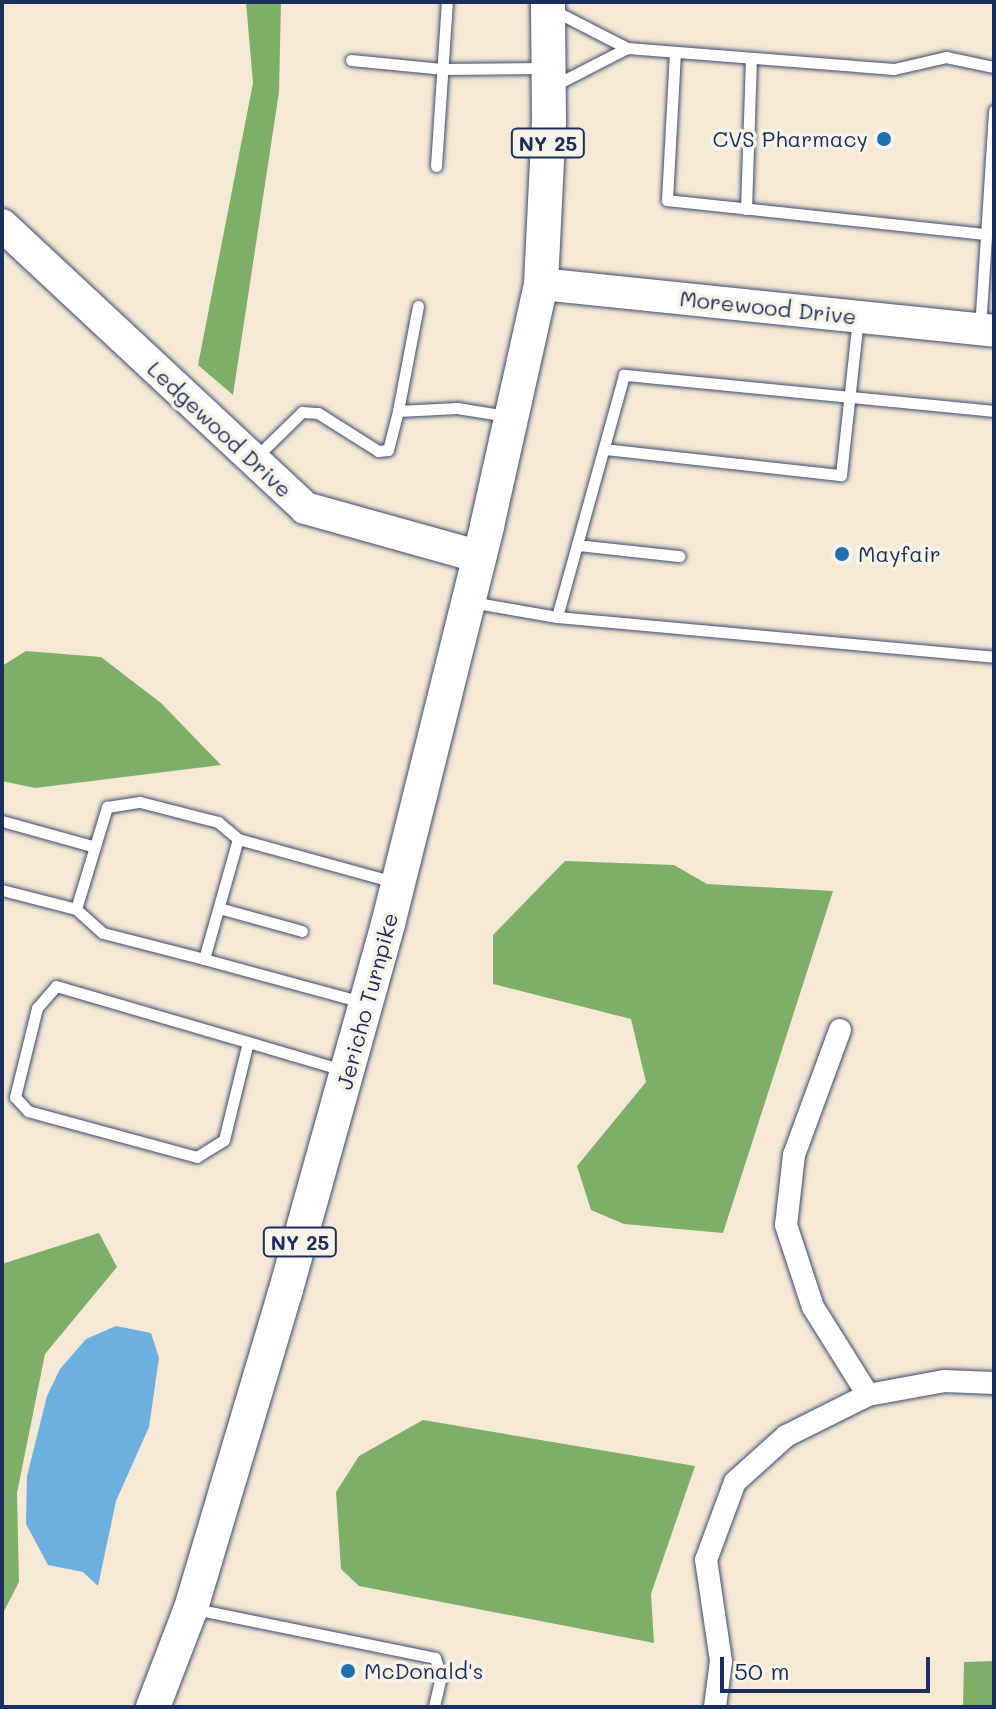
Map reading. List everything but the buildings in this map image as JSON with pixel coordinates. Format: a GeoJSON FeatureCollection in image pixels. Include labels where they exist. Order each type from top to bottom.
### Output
{"type":"FeatureCollection","features":[{"type":"Feature","properties":{"kind":"main road","name":"NY 25"},"geometry":{"type":"LineString","coordinates":[[541,284],[549,78],[548,4]]}},
{"type":"Feature","properties":{"kind":"main road","name":"Jericho Turnpike"},"geometry":{"type":"LineString","coordinates":[[153,1707],[191,1608],[399,883],[480,557],[541,284]]}},
{"type":"Feature","properties":{"kind":"street","name":"Ledgewood Drive"},"geometry":{"type":"LineString","coordinates":[[2,225],[305,508],[480,557]]}},
{"type":"Feature","properties":{"kind":"street","name":"Morewood Drive"},"geometry":{"type":"LineString","coordinates":[[541,284],[987,330]]}},
{"type":"Feature","properties":{"kind":"street"},"geometry":{"type":"LineString","coordinates":[[840,1030],[794,1155],[786,1225],[813,1307],[868,1395]]}},
{"type":"Feature","properties":{"kind":"street"},"geometry":{"type":"LineString","coordinates":[[715,1707],[721,1661],[706,1560],[735,1482],[786,1436],[868,1395],[944,1381],[994,1383]]}},
{"type":"Feature","properties":{"kind":"lane"},"geometry":{"type":"LineString","coordinates":[[436,166],[447,2]]}},
{"type":"Feature","properties":{"kind":"lane"},"geometry":{"type":"LineString","coordinates":[[548,4],[627,48],[894,69],[946,57],[994,67]]}},
{"type":"Feature","properties":{"kind":"lane"},"geometry":{"type":"LineString","coordinates":[[351,60],[549,78],[627,48]]}},
{"type":"Feature","properties":{"kind":"lane"},"geometry":{"type":"LineString","coordinates":[[675,52],[667,200],[986,234]]}},
{"type":"Feature","properties":{"kind":"lane"},"geometry":{"type":"LineString","coordinates":[[746,209],[751,58]]}},
{"type":"Feature","properties":{"kind":"lane"},"geometry":{"type":"LineString","coordinates":[[987,330],[986,234],[994,110]]}},
{"type":"Feature","properties":{"kind":"lane"},"geometry":{"type":"LineString","coordinates":[[253,460],[302,412],[318,413],[378,451],[388,450],[418,306]]}},
{"type":"Feature","properties":{"kind":"lane"},"geometry":{"type":"LineString","coordinates":[[604,449],[841,475],[859,317]]}},
{"type":"Feature","properties":{"kind":"lane"},"geometry":{"type":"LineString","coordinates":[[557,617],[624,375],[994,411]]}},
{"type":"Feature","properties":{"kind":"lane"},"geometry":{"type":"LineString","coordinates":[[398,411],[457,408],[512,417]]}},
{"type":"Feature","properties":{"kind":"lane"},"geometry":{"type":"LineString","coordinates":[[577,545],[679,556]]}},
{"type":"Feature","properties":{"kind":"lane"},"geometry":{"type":"LineString","coordinates":[[468,601],[557,617],[994,657]]}},
{"type":"Feature","properties":{"kind":"lane"},"geometry":{"type":"LineString","coordinates":[[76,909],[92,846],[107,807],[140,802],[218,822],[238,839],[399,883]]}},
{"type":"Feature","properties":{"kind":"lane"},"geometry":{"type":"LineString","coordinates":[[2,821],[92,846]]}},
{"type":"Feature","properties":{"kind":"lane"},"geometry":{"type":"LineString","coordinates":[[204,959],[238,839]]}},
{"type":"Feature","properties":{"kind":"lane"},"geometry":{"type":"LineString","coordinates":[[2,890],[76,909],[103,933],[366,1003]]}},
{"type":"Feature","properties":{"kind":"lane"},"geometry":{"type":"LineString","coordinates":[[219,908],[302,931]]}},
{"type":"Feature","properties":{"kind":"lane"},"geometry":{"type":"LineString","coordinates":[[248,1042],[224,1140],[197,1157],[28,1111],[15,1097],[37,1008],[56,986],[248,1042],[347,1071]]}},
{"type":"Feature","properties":{"kind":"lane"},"geometry":{"type":"LineString","coordinates":[[191,1608],[435,1658],[441,1676],[434,1707]]}},
{"type":"Feature","properties":{"kind":"green space"},"geometry":{"type":"Polygon","coordinates":[[[246,2],[281,2],[279,92],[233,395],[198,365],[253,83],[246,2]]]}},
{"type":"Feature","properties":{"kind":"green space"},"geometry":{"type":"Polygon","coordinates":[[[26,651],[101,657],[161,703],[221,765],[35,788],[2,781],[2,666],[26,651]]]}},
{"type":"Feature","properties":{"kind":"green space"},"geometry":{"type":"Polygon","coordinates":[[[565,861],[674,865],[707,884],[833,891],[723,1233],[624,1224],[591,1210],[577,1166],[646,1082],[631,1019],[493,984],[493,935],[565,861]]]}},
{"type":"Feature","properties":{"kind":"green space"},"geometry":{"type":"Polygon","coordinates":[[[99,1233],[117,1267],[45,1354],[17,1493],[19,1582],[2,1615],[2,1264],[99,1233]]]}},
{"type":"Feature","properties":{"kind":"green space"},"geometry":{"type":"Polygon","coordinates":[[[423,1420],[695,1466],[651,1594],[654,1643],[359,1586],[341,1569],[336,1492],[359,1456],[423,1420]]]}},
{"type":"Feature","properties":{"kind":"green space"},"geometry":{"type":"Polygon","coordinates":[[[994,1661],[994,1707],[963,1707],[964,1662],[994,1661]]]}},
{"type":"Feature","properties":{"kind":"water"},"geometry":{"type":"Polygon","coordinates":[[[116,1326],[151,1333],[159,1358],[149,1427],[116,1501],[98,1586],[83,1572],[48,1565],[26,1524],[27,1476],[47,1396],[60,1369],[86,1339],[116,1326]]]}},
{"type":"Feature","properties":{"kind":"place","name":"CVS Pharmacy"},"geometry":{"type":"Point","coordinates":[884,139]}},
{"type":"Feature","properties":{"kind":"place","name":"Mayfair"},"geometry":{"type":"Point","coordinates":[842,554]}},
{"type":"Feature","properties":{"kind":"place","name":"McDonald's"},"geometry":{"type":"Point","coordinates":[348,1671]}}]}
